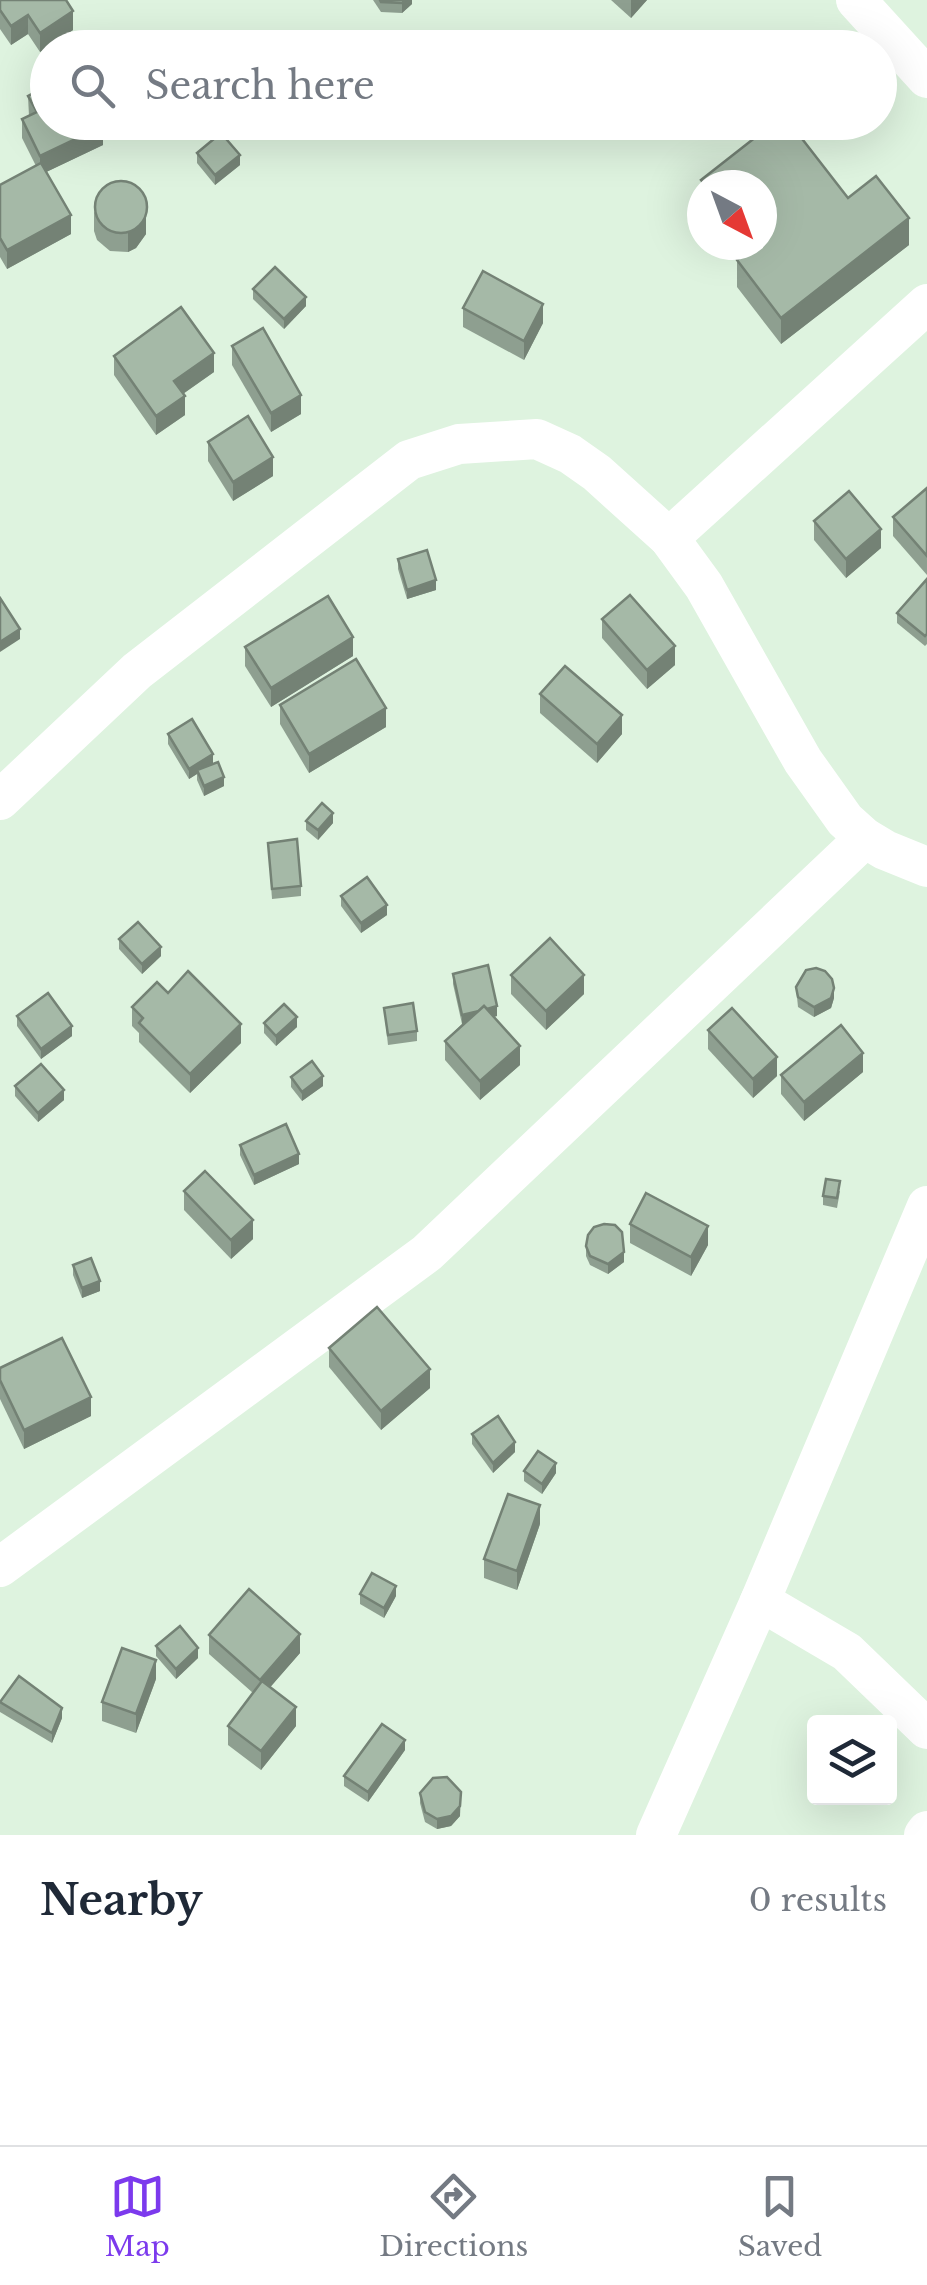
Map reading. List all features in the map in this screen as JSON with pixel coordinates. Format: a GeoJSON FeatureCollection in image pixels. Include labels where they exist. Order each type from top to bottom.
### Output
{"type":"FeatureCollection","features":[{"type":"Feature","properties":{"kind":"street"},"geometry":{"type":"LineString","coordinates":[[856,0],[883,30]]}},
{"type":"Feature","properties":{"kind":"street"},"geometry":{"type":"LineString","coordinates":[[897,45],[927,78]]}},
{"type":"Feature","properties":{"kind":"street"},"geometry":{"type":"LineString","coordinates":[[669,538],[927,304]]}},
{"type":"Feature","properties":{"kind":"street"},"geometry":{"type":"LineString","coordinates":[[0,800],[137,671],[410,460],[459,444],[537,438],[597,473],[669,538],[704,586],[803,761],[846,820],[865,838],[927,868]]}},
{"type":"Feature","properties":{"kind":"street"},"geometry":{"type":"LineString","coordinates":[[0,1568],[428,1253],[865,838]]}},
{"type":"Feature","properties":{"kind":"street"},"geometry":{"type":"LineString","coordinates":[[656,1835],[927,1206]]}},
{"type":"Feature","properties":{"kind":"street"},"geometry":{"type":"LineString","coordinates":[[760,1601],[847,1652],[927,1729]]}},
{"type":"Feature","properties":{"kind":"building"},"geometry":{"type":"Polygon","coordinates":[[[0,0],[66,0],[73,11],[44,30],[38,30],[28,15],[11,26],[0,10],[0,0]]]}},
{"type":"Feature","properties":{"kind":"building"},"geometry":{"type":"Polygon","coordinates":[[[30,115],[30,135],[22,119],[30,115]]]}},
{"type":"Feature","properties":{"kind":"building"},"geometry":{"type":"Polygon","coordinates":[[[32,140],[74,140],[40,156],[32,140]]]}},
{"type":"Feature","properties":{"kind":"building"},"geometry":{"type":"Polygon","coordinates":[[[213,140],[227,140],[240,155],[215,175],[197,153],[213,140]]]}},
{"type":"Feature","properties":{"kind":"building"},"geometry":{"type":"Polygon","coordinates":[[[752,140],[803,140],[848,198],[876,176],[909,218],[781,318],[737,260],[777,260],[777,170],[714,170],[752,140]]]}},
{"type":"Feature","properties":{"kind":"building"},"geometry":{"type":"Polygon","coordinates":[[[41,163],[71,215],[7,250],[0,238],[0,185],[41,163]]]}},
{"type":"Feature","properties":{"kind":"building"},"geometry":{"type":"Polygon","coordinates":[[[121,181],[140,188],[147,207],[140,226],[121,233],[102,226],[95,207],[102,188],[121,181]]]}},
{"type":"Feature","properties":{"kind":"building"},"geometry":{"type":"Polygon","coordinates":[[[275,267],[306,297],[284,319],[253,289],[275,267]]]}},
{"type":"Feature","properties":{"kind":"building"},"geometry":{"type":"Polygon","coordinates":[[[483,271],[543,304],[524,341],[463,308],[483,271]]]}},
{"type":"Feature","properties":{"kind":"building"},"geometry":{"type":"Polygon","coordinates":[[[181,307],[214,353],[174,381],[185,396],[156,416],[114,356],[181,307]]]}},
{"type":"Feature","properties":{"kind":"building"},"geometry":{"type":"Polygon","coordinates":[[[263,328],[301,395],[271,413],[232,346],[263,328]]]}},
{"type":"Feature","properties":{"kind":"building"},"geometry":{"type":"Polygon","coordinates":[[[248,416],[273,457],[233,482],[208,442],[248,416]]]}},
{"type":"Feature","properties":{"kind":"building"},"geometry":{"type":"Polygon","coordinates":[[[927,488],[927,556],[893,517],[927,488]]]}},
{"type":"Feature","properties":{"kind":"building"},"geometry":{"type":"Polygon","coordinates":[[[849,491],[881,529],[846,559],[814,521],[849,491]]]}},
{"type":"Feature","properties":{"kind":"building"},"geometry":{"type":"Polygon","coordinates":[[[427,550],[436,580],[407,590],[398,559],[427,550]]]}},
{"type":"Feature","properties":{"kind":"building"},"geometry":{"type":"Polygon","coordinates":[[[927,579],[927,634],[925,636],[897,613],[927,579]]]}},
{"type":"Feature","properties":{"kind":"building"},"geometry":{"type":"Polygon","coordinates":[[[630,595],[675,646],[647,670],[602,619],[630,595]]]}},
{"type":"Feature","properties":{"kind":"building"},"geometry":{"type":"Polygon","coordinates":[[[328,596],[353,637],[271,688],[245,647],[328,596]]]}},
{"type":"Feature","properties":{"kind":"building"},"geometry":{"type":"Polygon","coordinates":[[[0,598],[20,629],[0,642],[0,598]]]}},
{"type":"Feature","properties":{"kind":"building"},"geometry":{"type":"Polygon","coordinates":[[[356,659],[386,708],[309,754],[280,705],[356,659]]]}},
{"type":"Feature","properties":{"kind":"building"},"geometry":{"type":"Polygon","coordinates":[[[565,666],[622,715],[597,744],[540,694],[565,666]]]}},
{"type":"Feature","properties":{"kind":"building"},"geometry":{"type":"Polygon","coordinates":[[[192,719],[213,754],[189,769],[168,734],[192,719]]]}},
{"type":"Feature","properties":{"kind":"building"},"geometry":{"type":"Polygon","coordinates":[[[218,762],[224,777],[204,786],[197,770],[218,762]]]}},
{"type":"Feature","properties":{"kind":"building"},"geometry":{"type":"Polygon","coordinates":[[[322,803],[333,813],[318,830],[306,821],[322,803]]]}},
{"type":"Feature","properties":{"kind":"building"},"geometry":{"type":"Polygon","coordinates":[[[297,839],[301,886],[272,889],[268,843],[297,839]]]}},
{"type":"Feature","properties":{"kind":"building"},"geometry":{"type":"Polygon","coordinates":[[[367,877],[387,905],[361,923],[341,896],[367,877]]]}},
{"type":"Feature","properties":{"kind":"building"},"geometry":{"type":"Polygon","coordinates":[[[138,922],[161,947],[142,964],[119,939],[138,922]]]}},
{"type":"Feature","properties":{"kind":"building"},"geometry":{"type":"Polygon","coordinates":[[[550,938],[584,975],[546,1011],[511,975],[550,938]]]}},
{"type":"Feature","properties":{"kind":"building"},"geometry":{"type":"Polygon","coordinates":[[[488,965],[497,1006],[484,1006],[462,1015],[453,974],[488,965]]]}},
{"type":"Feature","properties":{"kind":"building"},"geometry":{"type":"Polygon","coordinates":[[[806,970],[825,971],[834,988],[831,998],[814,1007],[798,997],[796,987],[806,970]]]}},
{"type":"Feature","properties":{"kind":"building"},"geometry":{"type":"Polygon","coordinates":[[[188,971],[241,1024],[190,1074],[139,1023],[143,1018],[132,1007],[157,982],[168,993],[188,971]]]}},
{"type":"Feature","properties":{"kind":"building"},"geometry":{"type":"Polygon","coordinates":[[[48,993],[72,1026],[41,1049],[17,1016],[48,993]]]}},
{"type":"Feature","properties":{"kind":"building"},"geometry":{"type":"Polygon","coordinates":[[[413,1003],[417,1031],[388,1035],[384,1008],[413,1003]]]}},
{"type":"Feature","properties":{"kind":"building"},"geometry":{"type":"Polygon","coordinates":[[[284,1004],[297,1017],[276,1036],[264,1023],[284,1004]]]}},
{"type":"Feature","properties":{"kind":"building"},"geometry":{"type":"Polygon","coordinates":[[[484,1006],[520,1046],[480,1081],[445,1041],[484,1006]]]}},
{"type":"Feature","properties":{"kind":"building"},"geometry":{"type":"Polygon","coordinates":[[[732,1008],[777,1057],[753,1079],[708,1030],[732,1008]]]}},
{"type":"Feature","properties":{"kind":"building"},"geometry":{"type":"Polygon","coordinates":[[[841,1025],[863,1053],[804,1102],[781,1075],[841,1025]]]}},
{"type":"Feature","properties":{"kind":"building"},"geometry":{"type":"Polygon","coordinates":[[[312,1061],[323,1076],[302,1092],[291,1077],[312,1061]]]}},
{"type":"Feature","properties":{"kind":"building"},"geometry":{"type":"Polygon","coordinates":[[[41,1064],[64,1090],[38,1113],[15,1086],[41,1064]]]}},
{"type":"Feature","properties":{"kind":"building"},"geometry":{"type":"Polygon","coordinates":[[[286,1124],[299,1154],[254,1175],[240,1145],[286,1124]]]}},
{"type":"Feature","properties":{"kind":"building"},"geometry":{"type":"Polygon","coordinates":[[[205,1171],[253,1220],[231,1240],[184,1191],[205,1171]]]}},
{"type":"Feature","properties":{"kind":"building"},"geometry":{"type":"Polygon","coordinates":[[[826,1179],[840,1181],[837,1198],[823,1196],[826,1179]]]}},
{"type":"Feature","properties":{"kind":"building"},"geometry":{"type":"Polygon","coordinates":[[[646,1193],[708,1226],[691,1257],[630,1224],[646,1193]]]}},
{"type":"Feature","properties":{"kind":"building"},"geometry":{"type":"Polygon","coordinates":[[[615,1225],[622,1232],[624,1252],[608,1264],[590,1256],[586,1246],[594,1227],[615,1225]]]}},
{"type":"Feature","properties":{"kind":"building"},"geometry":{"type":"Polygon","coordinates":[[[91,1258],[100,1281],[82,1288],[73,1265],[91,1258]]]}},
{"type":"Feature","properties":{"kind":"building"},"geometry":{"type":"Polygon","coordinates":[[[377,1307],[430,1369],[381,1411],[329,1348],[377,1307]]]}},
{"type":"Feature","properties":{"kind":"building"},"geometry":{"type":"Polygon","coordinates":[[[62,1338],[91,1397],[24,1430],[0,1380],[0,1368],[62,1338]]]}},
{"type":"Feature","properties":{"kind":"building"},"geometry":{"type":"Polygon","coordinates":[[[498,1416],[515,1442],[493,1463],[472,1434],[498,1416]]]}},
{"type":"Feature","properties":{"kind":"building"},"geometry":{"type":"Polygon","coordinates":[[[538,1451],[556,1463],[542,1484],[524,1471],[538,1451]]]}},
{"type":"Feature","properties":{"kind":"building"},"geometry":{"type":"Polygon","coordinates":[[[508,1494],[540,1505],[517,1571],[484,1559],[508,1494]]]}},
{"type":"Feature","properties":{"kind":"building"},"geometry":{"type":"Polygon","coordinates":[[[372,1573],[396,1586],[384,1608],[360,1594],[372,1573]]]}},
{"type":"Feature","properties":{"kind":"building"},"geometry":{"type":"Polygon","coordinates":[[[249,1589],[300,1634],[260,1680],[209,1635],[249,1589]]]}},
{"type":"Feature","properties":{"kind":"building"},"geometry":{"type":"Polygon","coordinates":[[[180,1626],[198,1648],[176,1669],[156,1646],[180,1626]]]}},
{"type":"Feature","properties":{"kind":"building"},"geometry":{"type":"Polygon","coordinates":[[[122,1648],[156,1660],[136,1714],[102,1702],[122,1648]]]}},
{"type":"Feature","properties":{"kind":"building"},"geometry":{"type":"Polygon","coordinates":[[[19,1676],[62,1708],[52,1733],[0,1702],[19,1676]]]}},
{"type":"Feature","properties":{"kind":"building"},"geometry":{"type":"Polygon","coordinates":[[[262,1681],[296,1707],[261,1751],[228,1726],[262,1681]]]}},
{"type":"Feature","properties":{"kind":"building"},"geometry":{"type":"Polygon","coordinates":[[[382,1724],[405,1740],[368,1792],[344,1776],[382,1724]]]}},
{"type":"Feature","properties":{"kind":"building"},"geometry":{"type":"Polygon","coordinates":[[[447,1777],[461,1792],[460,1806],[451,1816],[437,1819],[425,1812],[420,1793],[433,1778],[447,1777]]]}}]}
